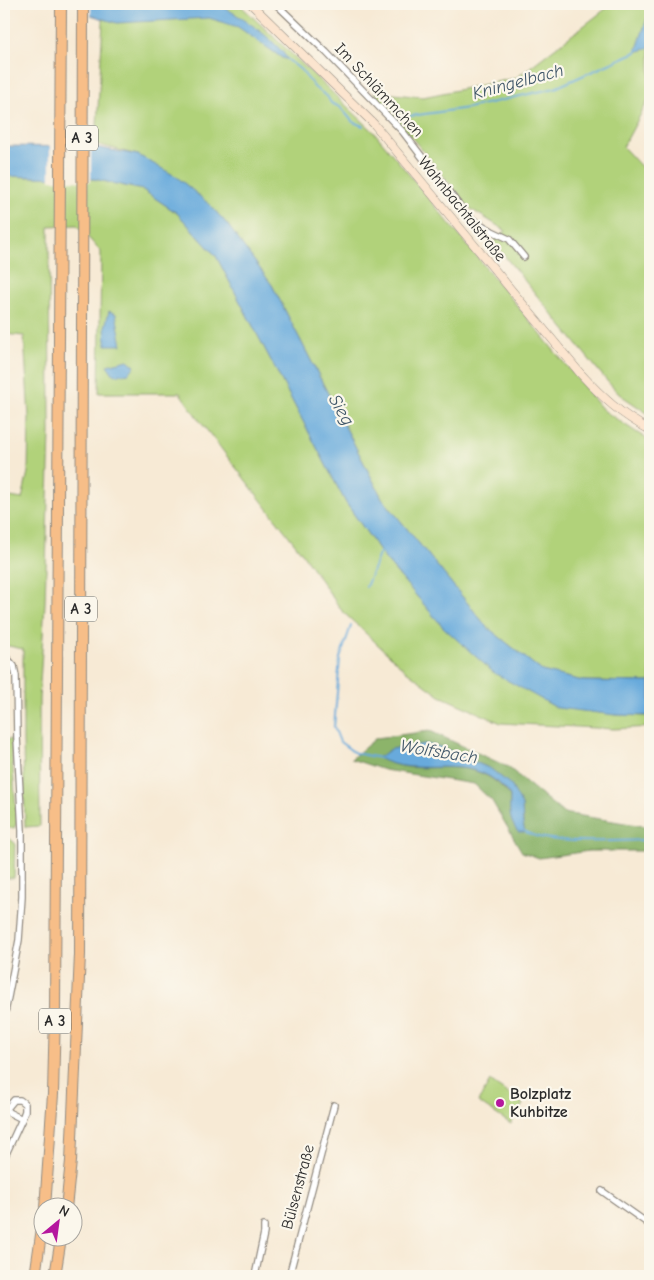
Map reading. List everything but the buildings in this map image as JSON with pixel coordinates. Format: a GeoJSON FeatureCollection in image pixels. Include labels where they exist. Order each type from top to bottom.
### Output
{"type":"FeatureCollection","features":[{"type":"Feature","properties":{"kind":"highway","name":"A 3"},"geometry":{"type":"LineString","coordinates":[[46,1198],[53,1094],[61,4]]}},
{"type":"Feature","properties":{"kind":"highway","name":"A 3"},"geometry":{"type":"LineString","coordinates":[[67,1198],[71,1161],[80,954],[83,4]]}},
{"type":"Feature","properties":{"kind":"highway"},"geometry":{"type":"LineString","coordinates":[[35,1276],[39,1248]]}},
{"type":"Feature","properties":{"kind":"highway"},"geometry":{"type":"LineString","coordinates":[[55,1276],[59,1248]]}},
{"type":"Feature","properties":{"kind":"main road","name":"Wahnbachtalstraße"},"geometry":{"type":"LineString","coordinates":[[251,4],[374,124],[608,403],[635,423],[650,430]]}},
{"type":"Feature","properties":{"kind":"street","name":"Im Schlämmchen"},"geometry":{"type":"LineString","coordinates":[[276,4],[326,52],[403,132],[468,217],[509,239],[524,256]]}},
{"type":"Feature","properties":{"kind":"street"},"geometry":{"type":"LineString","coordinates":[[4,655],[14,666],[16,676],[22,840],[22,897],[19,940],[4,1018]]}},
{"type":"Feature","properties":{"kind":"street"},"geometry":{"type":"LineString","coordinates":[[4,1158],[22,1119],[25,1111],[25,1104],[20,1100],[10,1102],[4,1111],[22,1119]]}},
{"type":"Feature","properties":{"kind":"street","name":"Bülsenstraße"},"geometry":{"type":"LineString","coordinates":[[289,1276],[334,1105]]}},
{"type":"Feature","properties":{"kind":"street"},"geometry":{"type":"LineString","coordinates":[[602,1191],[650,1224]]}},
{"type":"Feature","properties":{"kind":"street","name":"Bülsenstraße"},"geometry":{"type":"LineString","coordinates":[[255,1276],[264,1226]]}},
{"type":"Feature","properties":{"kind":"green space"},"geometry":{"type":"Polygon","coordinates":[[[104,4],[239,4],[374,132],[603,410],[650,441],[650,682],[583,681],[542,671],[487,627],[382,498],[272,285],[227,224],[210,205],[138,155],[96,144],[104,4]]]}},
{"type":"Feature","properties":{"kind":"green space"},"geometry":{"type":"Polygon","coordinates":[[[612,4],[650,4],[650,97],[623,147],[650,176],[650,415],[619,394],[607,381],[493,242],[506,231],[471,209],[374,92],[423,97],[516,78],[612,4]]]}},
{"type":"Feature","properties":{"kind":"green space"},"geometry":{"type":"Polygon","coordinates":[[[4,176],[94,179],[143,190],[177,213],[216,256],[346,503],[386,560],[443,627],[615,715],[650,716],[650,727],[614,729],[501,723],[440,696],[405,670],[342,611],[302,553],[180,393],[99,393],[101,252],[77,225],[49,226],[50,432],[45,603],[39,699],[40,826],[25,827],[23,649],[4,645],[4,496],[22,499],[28,472],[29,418],[24,336],[4,334],[4,176]]]}},
{"type":"Feature","properties":{"kind":"green space"},"geometry":{"type":"Polygon","coordinates":[[[430,731],[508,767],[563,813],[650,827],[650,851],[589,851],[539,858],[522,852],[492,801],[474,784],[384,770],[351,759],[376,738],[430,731]],[[441,747],[378,757],[395,764],[412,767],[463,768],[479,772],[495,781],[510,796],[510,807],[523,824],[522,805],[491,769],[441,747]]]}},
{"type":"Feature","properties":{"kind":"green space"},"geometry":{"type":"Polygon","coordinates":[[[11,739],[17,823],[14,828],[4,828],[4,740],[11,739]]]}},
{"type":"Feature","properties":{"kind":"green space"},"geometry":{"type":"Polygon","coordinates":[[[4,834],[15,843],[14,878],[4,878],[4,834]]]}},
{"type":"Feature","properties":{"kind":"green space","name":"Bolzplatz Kuhbitze"},"geometry":{"type":"Polygon","coordinates":[[[490,1081],[523,1104],[511,1124],[478,1102],[490,1081]]]}},
{"type":"Feature","properties":{"kind":"water"},"geometry":{"type":"Polygon","coordinates":[[[54,4],[217,4],[256,28],[276,44],[288,60],[282,58],[238,27],[209,18],[117,23],[54,4]]]}},
{"type":"Feature","properties":{"kind":"water"},"geometry":{"type":"Polygon","coordinates":[[[650,9],[650,48],[636,52],[650,9]]]}},
{"type":"Feature","properties":{"kind":"water"},"geometry":{"type":"Polygon","coordinates":[[[4,146],[95,147],[138,155],[177,177],[210,205],[227,224],[272,285],[382,498],[487,627],[542,671],[583,681],[650,682],[650,716],[615,715],[557,708],[494,673],[443,627],[386,560],[346,503],[216,256],[177,213],[143,190],[94,179],[4,176],[4,146]]]}},
{"type":"Feature","properties":{"kind":"water"},"geometry":{"type":"Polygon","coordinates":[[[109,311],[116,314],[122,345],[106,345],[105,327],[109,311]]]}},
{"type":"Feature","properties":{"kind":"water"},"geometry":{"type":"Polygon","coordinates":[[[128,360],[135,366],[129,373],[114,375],[107,365],[128,360]]]}},
{"type":"Feature","properties":{"kind":"water"},"geometry":{"type":"Polygon","coordinates":[[[425,744],[441,747],[491,769],[511,785],[522,805],[525,832],[518,832],[512,822],[509,794],[489,776],[474,770],[458,768],[409,767],[393,764],[378,758],[391,749],[425,744]]]}},
{"type":"Feature","properties":{"kind":"pier"},"geometry":{"type":"Polygon","coordinates":[[[51,4],[91,4],[91,18],[53,6],[51,4]]]}},
{"type":"Feature","properties":{"kind":"pier"},"geometry":{"type":"Polygon","coordinates":[[[50,144],[91,144],[91,182],[50,180],[50,144]]]}},
{"type":"Feature","properties":{"kind":"waterway","name":"Kningelbach"},"geometry":{"type":"LineString","coordinates":[[396,118],[468,108],[555,88],[637,50]]}},
{"type":"Feature","properties":{"kind":"waterway","name":"Kningelbach"},"geometry":{"type":"LineString","coordinates":[[287,59],[301,70],[315,88],[327,96],[331,103],[340,107],[353,122],[363,126]]}},
{"type":"Feature","properties":{"kind":"waterway","name":"Wolfsbach"},"geometry":{"type":"LineString","coordinates":[[366,587],[380,552]]}},
{"type":"Feature","properties":{"kind":"waterway","name":"Wolfsbach"},"geometry":{"type":"LineString","coordinates":[[351,626],[340,658],[334,727],[340,742],[355,753],[380,758]]}},
{"type":"Feature","properties":{"kind":"waterway","name":"Wolfsbach"},"geometry":{"type":"LineString","coordinates":[[525,831],[534,836],[548,839],[650,840]]}},
{"type":"Feature","properties":{"kind":"place","name":"Bolzplatz Kuhbitze"},"geometry":{"type":"Point","coordinates":[500,1103]}},
{"type":"Feature","properties":{"kind":"water label","name":"Sieg"},"geometry":{"type":"Point","coordinates":[341,410]}}]}
